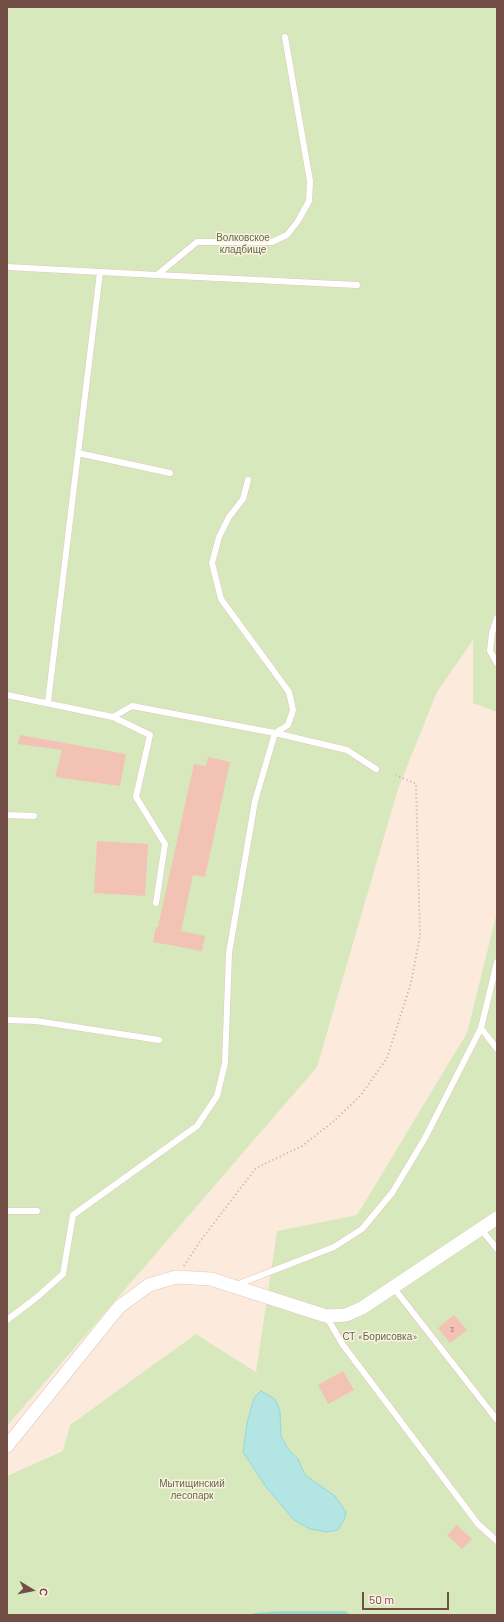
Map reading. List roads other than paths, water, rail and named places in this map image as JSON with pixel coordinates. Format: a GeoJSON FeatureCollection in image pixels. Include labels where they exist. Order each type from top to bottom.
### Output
{"type":"FeatureCollection","features":[{"type":"Feature","properties":{"kind":"street"},"geometry":{"type":"LineString","coordinates":[[7,1446],[119,1307],[148,1285],[176,1277],[211,1279],[235,1285],[326,1316],[346,1315],[362,1308],[497,1218]]}},
{"type":"Feature","properties":{"kind":"lane"},"geometry":{"type":"LineString","coordinates":[[157,275],[197,242],[272,242],[287,235],[298,221],[308,201],[310,180],[285,37]]}},
{"type":"Feature","properties":{"kind":"lane"},"geometry":{"type":"LineString","coordinates":[[7,268],[357,285]]}},
{"type":"Feature","properties":{"kind":"lane"},"geometry":{"type":"LineString","coordinates":[[48,702],[100,272]]}},
{"type":"Feature","properties":{"kind":"lane"},"geometry":{"type":"LineString","coordinates":[[78,452],[170,473]]}},
{"type":"Feature","properties":{"kind":"lane"},"geometry":{"type":"LineString","coordinates":[[7,1320],[36,1298],[63,1274],[73,1215],[197,1126],[217,1096],[225,1063],[229,953],[255,801],[275,733],[288,725],[293,710],[289,692],[221,600],[212,563],[219,537],[229,517],[243,498],[248,480]]}},
{"type":"Feature","properties":{"kind":"lane"},"geometry":{"type":"LineString","coordinates":[[497,618],[492,633],[490,651],[497,663]]}},
{"type":"Feature","properties":{"kind":"lane"},"geometry":{"type":"LineString","coordinates":[[7,695],[48,702],[113,717],[150,735],[136,797],[165,844],[156,903]]}},
{"type":"Feature","properties":{"kind":"lane"},"geometry":{"type":"LineString","coordinates":[[113,717],[132,706],[275,733],[347,750],[376,769]]}},
{"type":"Feature","properties":{"kind":"lane"},"geometry":{"type":"LineString","coordinates":[[7,815],[34,816]]}},
{"type":"Feature","properties":{"kind":"lane"},"geometry":{"type":"LineString","coordinates":[[235,1285],[334,1247],[362,1229],[392,1193],[426,1138],[481,1028],[497,962]]}},
{"type":"Feature","properties":{"kind":"lane"},"geometry":{"type":"LineString","coordinates":[[7,1020],[36,1021],[159,1040]]}},
{"type":"Feature","properties":{"kind":"lane"},"geometry":{"type":"LineString","coordinates":[[481,1028],[497,1049]]}},
{"type":"Feature","properties":{"kind":"lane"},"geometry":{"type":"LineString","coordinates":[[7,1211],[37,1210]]}},
{"type":"Feature","properties":{"kind":"lane"},"geometry":{"type":"LineString","coordinates":[[481,1229],[497,1249]]}},
{"type":"Feature","properties":{"kind":"lane"},"geometry":{"type":"LineString","coordinates":[[393,1287],[497,1420]]}},
{"type":"Feature","properties":{"kind":"lane"},"geometry":{"type":"LineString","coordinates":[[326,1316],[343,1346],[474,1518],[497,1541]]}},
{"type":"Feature","properties":{"kind":"water"},"geometry":{"type":"Polygon","coordinates":[[[261,1391],[275,1399],[280,1411],[281,1436],[288,1449],[298,1459],[305,1475],[335,1496],[346,1512],[344,1520],[338,1530],[327,1532],[310,1529],[294,1520],[266,1487],[243,1452],[247,1423],[254,1398],[261,1391]]]}},
{"type":"Feature","properties":{"kind":"waterway"},"geometry":{"type":"LineString","coordinates":[[254,1615],[276,1613],[345,1613],[348,1615]]}},
{"type":"Feature","properties":{"kind":"park label","name":"Волковское кладбище"},"geometry":{"type":"Point","coordinates":[243,244]}},
{"type":"Feature","properties":{"kind":"park label","name":"СТ «Борисовка»"},"geometry":{"type":"Point","coordinates":[380,1337]}},
{"type":"Feature","properties":{"kind":"park label","name":"Мытищинский лесопарк"},"geometry":{"type":"Point","coordinates":[192,1490]}}]}
